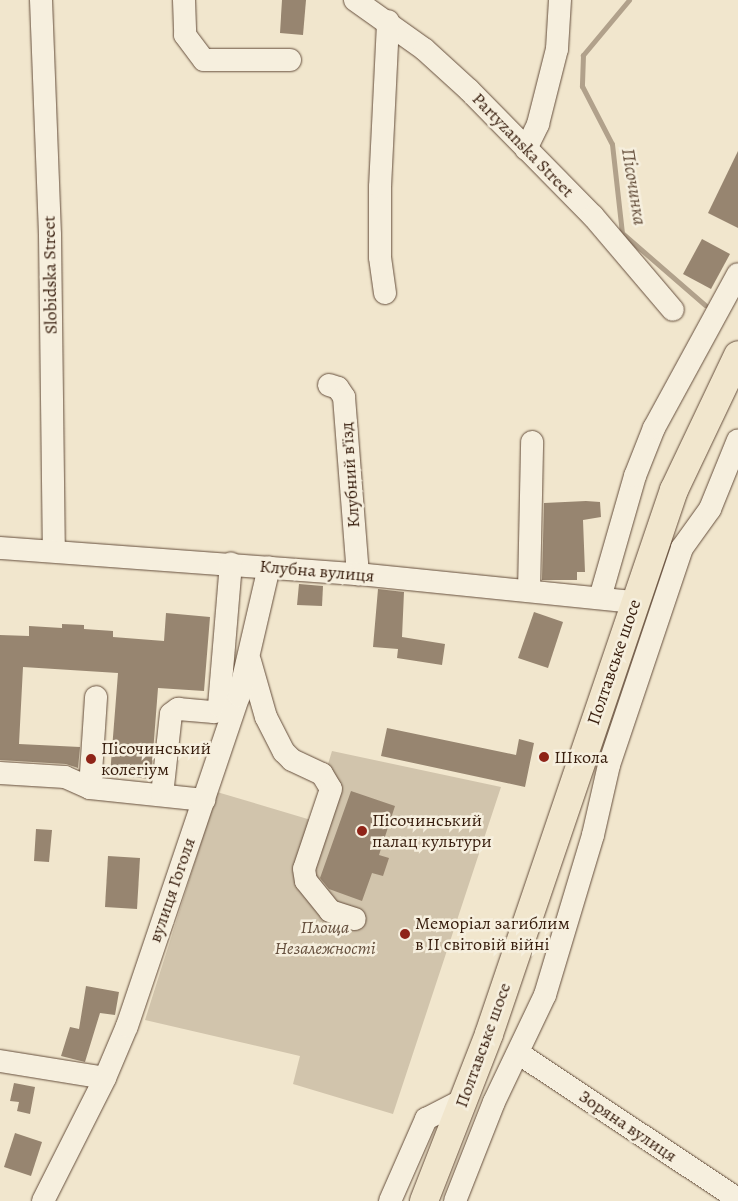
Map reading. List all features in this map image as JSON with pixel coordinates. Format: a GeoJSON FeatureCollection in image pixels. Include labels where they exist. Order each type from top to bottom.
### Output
{"type":"FeatureCollection","features":[{"type":"Feature","properties":{"kind":"highway","name":"Полтавське шосе"},"geometry":{"type":"LineString","coordinates":[[424,1201],[489,1034],[634,602],[674,490],[738,355]]}},
{"type":"Feature","properties":{"kind":"street","name":"Slobidska Street"},"geometry":{"type":"LineString","coordinates":[[41,0],[50,235],[54,550]]}},
{"type":"Feature","properties":{"kind":"street"},"geometry":{"type":"LineString","coordinates":[[184,0],[185,35],[204,60],[290,60]]}},
{"type":"Feature","properties":{"kind":"street","name":"Partyzanska Street"},"geometry":{"type":"LineString","coordinates":[[355,0],[388,21],[469,90],[593,216],[673,310]]}},
{"type":"Feature","properties":{"kind":"street"},"geometry":{"type":"LineString","coordinates":[[526,149],[538,124],[557,49],[560,0]]}},
{"type":"Feature","properties":{"kind":"street"},"geometry":{"type":"LineString","coordinates":[[385,293],[380,257],[380,187],[388,21]]}},
{"type":"Feature","properties":{"kind":"street"},"geometry":{"type":"LineString","coordinates":[[600,598],[635,476],[654,428],[738,274]]}},
{"type":"Feature","properties":{"kind":"street","name":"Клубний в’їзд"},"geometry":{"type":"LineString","coordinates":[[329,385],[338,388],[344,397],[358,574]]}},
{"type":"Feature","properties":{"kind":"street"},"geometry":{"type":"LineString","coordinates":[[455,1201],[494,1102],[544,995],[560,948],[609,765],[682,548],[710,509],[738,440]]}},
{"type":"Feature","properties":{"kind":"street"},"geometry":{"type":"LineString","coordinates":[[529,591],[532,442]]}},
{"type":"Feature","properties":{"kind":"street","name":"Клубна вулиця"},"geometry":{"type":"LineString","coordinates":[[0,548],[54,550],[358,574],[634,602]]}},
{"type":"Feature","properties":{"kind":"street"},"geometry":{"type":"LineString","coordinates":[[162,795],[171,714],[178,709],[212,712],[219,706],[232,564]]}},
{"type":"Feature","properties":{"kind":"street","name":"вулиця Гоголя"},"geometry":{"type":"LineString","coordinates":[[43,1201],[105,1078],[127,1026],[250,661],[269,567]]}},
{"type":"Feature","properties":{"kind":"street"},"geometry":{"type":"LineString","coordinates":[[250,661],[266,717],[284,752],[292,760],[322,774],[331,789],[304,869],[306,881],[330,912],[356,919]]}},
{"type":"Feature","properties":{"kind":"street"},"geometry":{"type":"LineString","coordinates":[[90,788],[96,697]]}},
{"type":"Feature","properties":{"kind":"street"},"geometry":{"type":"LineString","coordinates":[[0,773],[65,777],[90,788],[204,800]]}},
{"type":"Feature","properties":{"kind":"street","name":"Зоряна вулиця"},"geometry":{"type":"LineString","coordinates":[[518,1053],[738,1199]]}},
{"type":"Feature","properties":{"kind":"street"},"geometry":{"type":"LineString","coordinates":[[0,1061],[105,1078]]}},
{"type":"Feature","properties":{"kind":"street"},"geometry":{"type":"LineString","coordinates":[[390,1201],[426,1119],[463,1100]]}},
{"type":"Feature","properties":{"kind":"green space","name":"Площа Незалежності"},"geometry":{"type":"Polygon","coordinates":[[[332,751],[501,787],[393,1114],[293,1084],[300,1056],[145,1020],[217,792],[311,820],[332,751]]]}},
{"type":"Feature","properties":{"kind":"building"},"geometry":{"type":"Polygon","coordinates":[[[282,0],[306,0],[303,35],[280,33],[282,0]]]}},
{"type":"Feature","properties":{"kind":"building"},"geometry":{"type":"Polygon","coordinates":[[[738,151],[738,228],[708,213],[738,151]]]}},
{"type":"Feature","properties":{"kind":"building"},"geometry":{"type":"Polygon","coordinates":[[[702,239],[730,254],[711,289],[683,274],[702,239]]]}},
{"type":"Feature","properties":{"kind":"building"},"geometry":{"type":"Polygon","coordinates":[[[600,502],[601,517],[583,520],[585,572],[577,572],[577,580],[542,580],[544,503],[600,502]]]}},
{"type":"Feature","properties":{"kind":"building"},"geometry":{"type":"Polygon","coordinates":[[[299,584],[323,586],[322,606],[297,605],[299,584]]]}},
{"type":"Feature","properties":{"kind":"building"},"geometry":{"type":"Polygon","coordinates":[[[378,589],[404,592],[402,637],[445,644],[442,665],[397,658],[398,649],[373,647],[378,589]]]}},
{"type":"Feature","properties":{"kind":"building"},"geometry":{"type":"Polygon","coordinates":[[[534,612],[563,622],[548,668],[518,658],[534,612]]]}},
{"type":"Feature","properties":{"kind":"building"},"geometry":{"type":"Polygon","coordinates":[[[166,613],[210,617],[204,691],[158,688],[151,779],[110,775],[118,673],[23,667],[19,744],[80,747],[78,768],[66,764],[0,760],[0,635],[29,636],[29,626],[62,628],[62,624],[84,625],[84,629],[113,631],[113,637],[164,641],[166,613]]]}},
{"type":"Feature","properties":{"kind":"building"},"geometry":{"type":"Polygon","coordinates":[[[387,728],[516,755],[519,739],[534,743],[525,787],[381,756],[387,728]]]}},
{"type":"Feature","properties":{"kind":"building","name":"Пісочинський палац культури"},"geometry":{"type":"Polygon","coordinates":[[[351,791],[395,806],[379,855],[389,858],[383,876],[372,873],[362,901],[329,889],[320,878],[351,791]]]}},
{"type":"Feature","properties":{"kind":"building"},"geometry":{"type":"Polygon","coordinates":[[[36,829],[52,830],[49,862],[34,861],[36,829]]]}},
{"type":"Feature","properties":{"kind":"building"},"geometry":{"type":"Polygon","coordinates":[[[108,856],[140,858],[137,909],[105,907],[108,856]]]}},
{"type":"Feature","properties":{"kind":"building"},"geometry":{"type":"Polygon","coordinates":[[[86,986],[119,992],[115,1015],[100,1013],[85,1062],[61,1056],[70,1027],[79,1029],[86,986]]]}},
{"type":"Feature","properties":{"kind":"building"},"geometry":{"type":"Polygon","coordinates":[[[14,1083],[35,1087],[30,1114],[17,1111],[19,1102],[10,1101],[14,1083]]]}},
{"type":"Feature","properties":{"kind":"building"},"geometry":{"type":"Polygon","coordinates":[[[15,1133],[42,1142],[31,1176],[4,1167],[15,1133]]]}},
{"type":"Feature","properties":{"kind":"waterway","name":"Пісочинка"},"geometry":{"type":"LineString","coordinates":[[629,0],[583,55],[582,86],[612,144],[622,233],[705,305]]}},
{"type":"Feature","properties":{"kind":"place","name":"Школа"},"geometry":{"type":"Point","coordinates":[544,757]}},
{"type":"Feature","properties":{"kind":"place","name":"Пісочинський колегіум"},"geometry":{"type":"Point","coordinates":[91,759]}},
{"type":"Feature","properties":{"kind":"place","name":"Пісочинський палац культури"},"geometry":{"type":"Point","coordinates":[362,831]}},
{"type":"Feature","properties":{"kind":"place","name":"Меморіал загиблим в II світовій війні"},"geometry":{"type":"Point","coordinates":[405,934]}}]}
